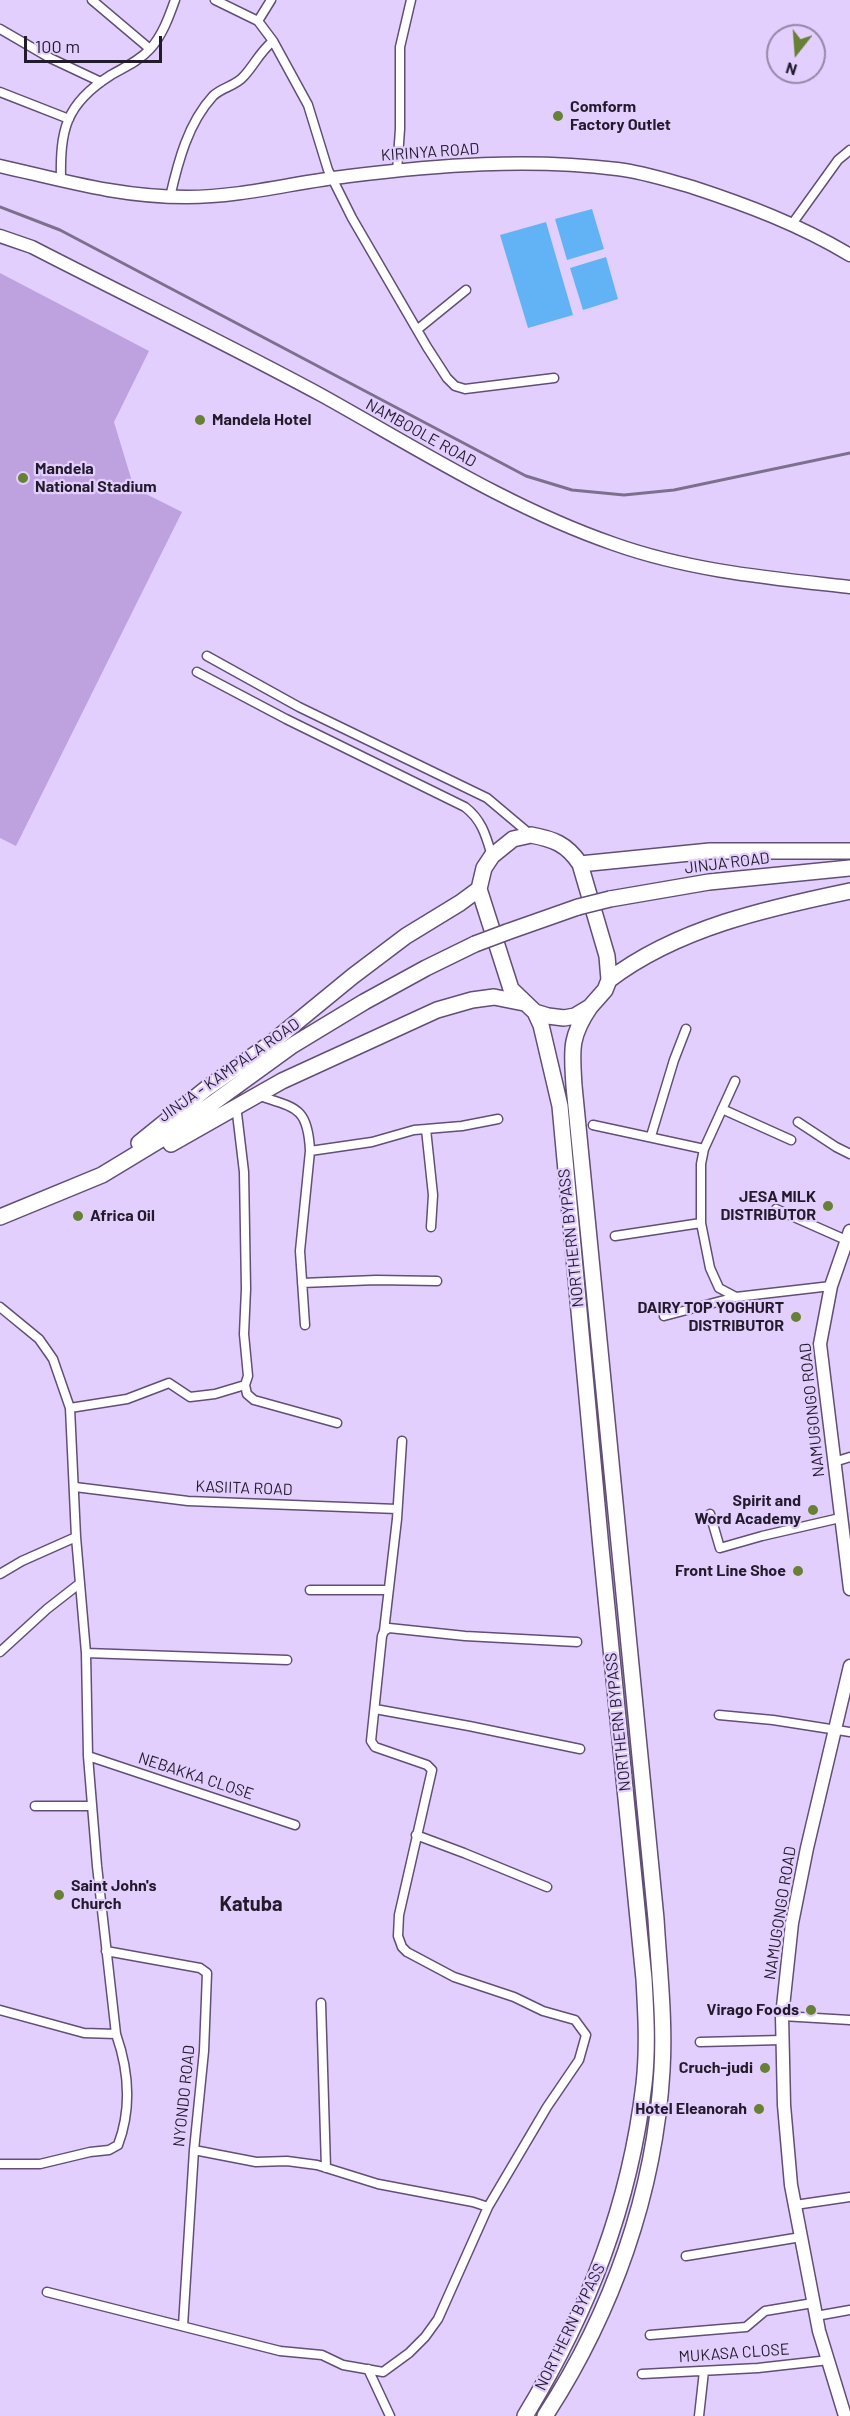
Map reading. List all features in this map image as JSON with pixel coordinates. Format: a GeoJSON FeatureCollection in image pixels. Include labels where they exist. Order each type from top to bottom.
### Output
{"type":"FeatureCollection","features":[{"type":"Feature","properties":{"kind":"highway"},"geometry":{"type":"LineString","coordinates":[[102,1175],[149,1156],[282,1081],[437,1010],[472,999],[494,997],[510,999],[531,1008],[564,1018],[575,1016],[590,1007],[605,990],[609,980],[607,956],[580,864],[565,846],[554,839],[531,835],[513,839],[492,856],[484,868],[479,889],[511,989],[531,1008]]}},
{"type":"Feature","properties":{"kind":"highway"},"geometry":{"type":"LineString","coordinates":[[580,864],[710,851],[850,851]]}},
{"type":"Feature","properties":{"kind":"highway","name":"JINJA ROAD"},"geometry":{"type":"LineString","coordinates":[[507,932],[578,907],[610,899],[709,882],[850,868]]}},
{"type":"Feature","properties":{"kind":"highway"},"geometry":{"type":"LineString","coordinates":[[102,1175],[207,1088],[270,1044],[353,976],[406,936],[479,889]]}},
{"type":"Feature","properties":{"kind":"highway"},"geometry":{"type":"LineString","coordinates":[[609,980],[626,967],[704,930],[765,910],[850,891]]}},
{"type":"Feature","properties":{"kind":"highway","name":"JINJA - KAMPALA ROAD"},"geometry":{"type":"LineString","coordinates":[[0,1217],[102,1175],[174,1132],[293,1045],[364,1002],[475,944],[507,932]]}},
{"type":"Feature","properties":{"kind":"highway","name":"NORTHERN BYPASS"},"geometry":{"type":"LineString","coordinates":[[545,2416],[606,2302],[629,2242],[646,2183],[656,2131],[662,2069],[662,2010],[656,1920],[574,1086],[572,1050],[574,1036],[590,1007]]}},
{"type":"Feature","properties":{"kind":"highway","name":"NORTHERN BYPASS"},"geometry":{"type":"LineString","coordinates":[[525,2416],[582,2311],[614,2228],[633,2156],[644,2082],[646,2031],[644,1979],[560,1107],[541,1025],[531,1008]]}},
{"type":"Feature","properties":{"kind":"main road","name":"KIRINYA ROAD"},"geometry":{"type":"LineString","coordinates":[[0,166],[116,193],[170,197],[243,194],[332,178],[459,164],[533,164],[619,169],[652,175],[741,202],[792,224],[850,255]]}},
{"type":"Feature","properties":{"kind":"main road","name":"NAMBOOLE ROAD"},"geometry":{"type":"LineString","coordinates":[[0,236],[32,247],[321,395],[492,492],[572,528],[626,548],[715,571],[850,587]]}},
{"type":"Feature","properties":{"kind":"main road","name":"NAMUGONGO ROAD"},"geometry":{"type":"LineString","coordinates":[[848,1235],[845,1258],[831,1286],[820,1344],[850,1589]]}},
{"type":"Feature","properties":{"kind":"main road","name":"NAMUGONGO ROAD"},"geometry":{"type":"LineString","coordinates":[[845,2416],[814,2309],[795,2205],[784,2106],[782,2016],[792,1923],[850,1666]]}},
{"type":"Feature","properties":{"kind":"street"},"geometry":{"type":"LineString","coordinates":[[92,0],[150,49]]}},
{"type":"Feature","properties":{"kind":"street"},"geometry":{"type":"LineString","coordinates":[[61,181],[60,146],[69,119],[78,103],[101,82],[138,60],[150,49],[160,35],[175,0]]}},
{"type":"Feature","properties":{"kind":"street"},"geometry":{"type":"LineString","coordinates":[[215,0],[258,21],[273,41],[308,105],[332,178],[372,254],[427,347],[455,386],[474,389],[554,378]]}},
{"type":"Feature","properties":{"kind":"street"},"geometry":{"type":"LineString","coordinates":[[258,21],[271,0]]}},
{"type":"Feature","properties":{"kind":"street"},"geometry":{"type":"LineString","coordinates":[[397,171],[400,47],[411,0]]}},
{"type":"Feature","properties":{"kind":"street"},"geometry":{"type":"LineString","coordinates":[[0,29],[50,58],[101,82]]}},
{"type":"Feature","properties":{"kind":"street"},"geometry":{"type":"LineString","coordinates":[[170,197],[183,145],[206,105],[218,91],[244,76],[264,49],[273,41]]}},
{"type":"Feature","properties":{"kind":"street"},"geometry":{"type":"LineString","coordinates":[[0,92],[69,119]]}},
{"type":"Feature","properties":{"kind":"street"},"geometry":{"type":"LineString","coordinates":[[792,224],[838,160],[850,150]]}},
{"type":"Feature","properties":{"kind":"street"},"geometry":{"type":"LineString","coordinates":[[418,329],[466,290]]}},
{"type":"Feature","properties":{"kind":"street"},"geometry":{"type":"LineString","coordinates":[[207,656],[299,707],[487,798],[531,835]]}},
{"type":"Feature","properties":{"kind":"street"},"geometry":{"type":"LineString","coordinates":[[197,672],[286,719],[465,807],[476,815],[481,823],[492,856]]}},
{"type":"Feature","properties":{"kind":"street"},"geometry":{"type":"LineString","coordinates":[[651,1136],[686,1029]]}},
{"type":"Feature","properties":{"kind":"street"},"geometry":{"type":"LineString","coordinates":[[735,1081],[704,1149],[701,1164],[701,1222],[710,1268],[719,1288],[736,1297]]}},
{"type":"Feature","properties":{"kind":"street"},"geometry":{"type":"LineString","coordinates":[[257,1095],[300,1112],[305,1118],[310,1151],[300,1251],[305,1325]]}},
{"type":"Feature","properties":{"kind":"street"},"geometry":{"type":"LineString","coordinates":[[236,1106],[244,1172],[246,1289],[244,1334],[248,1376],[245,1385],[247,1394],[254,1400],[337,1423]]}},
{"type":"Feature","properties":{"kind":"street"},"geometry":{"type":"LineString","coordinates":[[722,1109],[791,1140]]}},
{"type":"Feature","properties":{"kind":"street"},"geometry":{"type":"LineString","coordinates":[[310,1151],[372,1142],[426,1129],[462,1126],[498,1119]]}},
{"type":"Feature","properties":{"kind":"street"},"geometry":{"type":"LineString","coordinates":[[798,1122],[850,1154]]}},
{"type":"Feature","properties":{"kind":"street"},"geometry":{"type":"LineString","coordinates":[[593,1125],[704,1149]]}},
{"type":"Feature","properties":{"kind":"street"},"geometry":{"type":"LineString","coordinates":[[426,1129],[433,1195],[430,1227]]}},
{"type":"Feature","properties":{"kind":"street"},"geometry":{"type":"LineString","coordinates":[[776,1209],[848,1235]]}},
{"type":"Feature","properties":{"kind":"street"},"geometry":{"type":"LineString","coordinates":[[615,1236],[701,1222]]}},
{"type":"Feature","properties":{"kind":"street"},"geometry":{"type":"LineString","coordinates":[[302,1283],[376,1280],[437,1281]]}},
{"type":"Feature","properties":{"kind":"street"},"geometry":{"type":"LineString","coordinates":[[664,1316],[736,1297],[831,1286]]}},
{"type":"Feature","properties":{"kind":"street"},"geometry":{"type":"LineString","coordinates":[[0,1307],[39,1339],[53,1359],[70,1408],[76,1537],[86,1653],[88,1756],[106,1951],[116,2034],[123,2053],[129,2098],[118,2145],[109,2150],[90,2152],[40,2164],[0,2164]]}},
{"type":"Feature","properties":{"kind":"street"},"geometry":{"type":"LineString","coordinates":[[70,1408],[127,1399],[169,1383],[190,1397],[214,1394],[245,1385]]}},
{"type":"Feature","properties":{"kind":"street"},"geometry":{"type":"LineString","coordinates":[[47,2292],[280,2351],[322,2355],[343,2365],[383,2372],[409,2353],[438,2319],[488,2207],[547,2107],[579,2060],[586,2035],[575,2020],[543,2011],[514,1997],[454,1977],[407,1952],[402,1947],[398,1936],[399,1915],[432,1770],[427,1765],[375,1747],[371,1741],[396,1525],[402,1441]]}},
{"type":"Feature","properties":{"kind":"street"},"geometry":{"type":"LineString","coordinates":[[834,1462],[850,1457]]}},
{"type":"Feature","properties":{"kind":"street","name":"KASIITA ROAD"},"geometry":{"type":"LineString","coordinates":[[75,1487],[188,1501],[397,1509]]}},
{"type":"Feature","properties":{"kind":"street"},"geometry":{"type":"LineString","coordinates":[[710,1514],[720,1548],[840,1518]]}},
{"type":"Feature","properties":{"kind":"street"},"geometry":{"type":"LineString","coordinates":[[0,1574],[22,1561],[76,1537]]}},
{"type":"Feature","properties":{"kind":"street"},"geometry":{"type":"LineString","coordinates":[[0,1652],[46,1609],[80,1584]]}},
{"type":"Feature","properties":{"kind":"street"},"geometry":{"type":"LineString","coordinates":[[310,1590],[388,1590]]}},
{"type":"Feature","properties":{"kind":"street"},"geometry":{"type":"LineString","coordinates":[[384,1631],[400,1629],[465,1636],[578,1642]]}},
{"type":"Feature","properties":{"kind":"street"},"geometry":{"type":"LineString","coordinates":[[86,1653],[286,1660]]}},
{"type":"Feature","properties":{"kind":"street"},"geometry":{"type":"LineString","coordinates":[[375,1709],[580,1749]]}},
{"type":"Feature","properties":{"kind":"street"},"geometry":{"type":"LineString","coordinates":[[719,1715],[772,1720],[850,1732]]}},
{"type":"Feature","properties":{"kind":"street","name":"NEBAKKA CLOSE"},"geometry":{"type":"LineString","coordinates":[[88,1756],[295,1825]]}},
{"type":"Feature","properties":{"kind":"street"},"geometry":{"type":"LineString","coordinates":[[35,1806],[93,1806]]}},
{"type":"Feature","properties":{"kind":"street"},"geometry":{"type":"LineString","coordinates":[[416,1835],[464,1852],[547,1887]]}},
{"type":"Feature","properties":{"kind":"street","name":"NYONDO ROAD"},"geometry":{"type":"LineString","coordinates":[[106,1951],[200,1968],[207,1973],[204,2051],[194,2150],[183,2326]]}},
{"type":"Feature","properties":{"kind":"street"},"geometry":{"type":"LineString","coordinates":[[321,2003],[326,2168]]}},
{"type":"Feature","properties":{"kind":"street"},"geometry":{"type":"LineString","coordinates":[[0,2010],[84,2033],[116,2034]]}},
{"type":"Feature","properties":{"kind":"street"},"geometry":{"type":"LineString","coordinates":[[782,2016],[850,2020]]}},
{"type":"Feature","properties":{"kind":"street"},"geometry":{"type":"LineString","coordinates":[[700,2042],[782,2040]]}},
{"type":"Feature","properties":{"kind":"street"},"geometry":{"type":"LineString","coordinates":[[194,2150],[256,2162],[287,2161],[326,2168],[378,2184],[473,2202],[488,2207]]}},
{"type":"Feature","properties":{"kind":"street"},"geometry":{"type":"LineString","coordinates":[[795,2205],[850,2197]]}},
{"type":"Feature","properties":{"kind":"street"},"geometry":{"type":"LineString","coordinates":[[686,2256],[801,2237]]}},
{"type":"Feature","properties":{"kind":"street"},"geometry":{"type":"LineString","coordinates":[[650,2335],[746,2327],[765,2311],[850,2310]]}},
{"type":"Feature","properties":{"kind":"street","name":"MUKASA CLOSE"},"geometry":{"type":"LineString","coordinates":[[642,2374],[829,2360]]}},
{"type":"Feature","properties":{"kind":"street"},"geometry":{"type":"LineString","coordinates":[[368,2369],[390,2416]]}},
{"type":"Feature","properties":{"kind":"street"},"geometry":{"type":"LineString","coordinates":[[699,2416],[704,2371]]}},
{"type":"Feature","properties":{"kind":"shaded area"},"geometry":{"type":"Polygon","coordinates":[[[0,273],[149,351],[114,422],[134,488],[182,512],[16,846],[0,838],[0,273]]]}},
{"type":"Feature","properties":{"kind":"water"},"geometry":{"type":"Polygon","coordinates":[[[592,209],[604,249],[567,260],[555,219],[592,209]]]}},
{"type":"Feature","properties":{"kind":"water"},"geometry":{"type":"Polygon","coordinates":[[[546,222],[573,315],[528,328],[500,235],[546,222]]]}},
{"type":"Feature","properties":{"kind":"water"},"geometry":{"type":"Polygon","coordinates":[[[606,257],[618,299],[583,310],[570,268],[606,257]]]}},
{"type":"Feature","properties":{"kind":"railway"},"geometry":{"type":"LineString","coordinates":[[0,207],[60,230],[526,476],[572,490],[624,495],[674,490],[850,453]]}},
{"type":"Feature","properties":{"kind":"place","name":"Comform Factory Outlet"},"geometry":{"type":"Point","coordinates":[558,116]}},
{"type":"Feature","properties":{"kind":"place","name":"Mandela Hotel"},"geometry":{"type":"Point","coordinates":[200,420]}},
{"type":"Feature","properties":{"kind":"place","name":"Mandela National Stadium"},"geometry":{"type":"Point","coordinates":[23,478]}},
{"type":"Feature","properties":{"kind":"place","name":"JESA MILK DISTRIBUTOR"},"geometry":{"type":"Point","coordinates":[828,1206]}},
{"type":"Feature","properties":{"kind":"place","name":"Africa Oil"},"geometry":{"type":"Point","coordinates":[78,1216]}},
{"type":"Feature","properties":{"kind":"place","name":"DAIRY TOP YOGHURT DISTRIBUTOR"},"geometry":{"type":"Point","coordinates":[796,1317]}},
{"type":"Feature","properties":{"kind":"place","name":"Spirit and Word Academy"},"geometry":{"type":"Point","coordinates":[813,1510]}},
{"type":"Feature","properties":{"kind":"place","name":"Front Line Shoe"},"geometry":{"type":"Point","coordinates":[798,1571]}},
{"type":"Feature","properties":{"kind":"place","name":"Saint John's Church"},"geometry":{"type":"Point","coordinates":[59,1895]}},
{"type":"Feature","properties":{"kind":"place","name":"Virago Foods"},"geometry":{"type":"Point","coordinates":[811,2010]}},
{"type":"Feature","properties":{"kind":"place","name":"Cruch-judi"},"geometry":{"type":"Point","coordinates":[765,2068]}},
{"type":"Feature","properties":{"kind":"place","name":"Hotel Eleanorah"},"geometry":{"type":"Point","coordinates":[759,2109]}},
{"type":"Feature","properties":{"kind":"district","name":"Katuba"},"geometry":{"type":"Point","coordinates":[251,1904]}}]}
